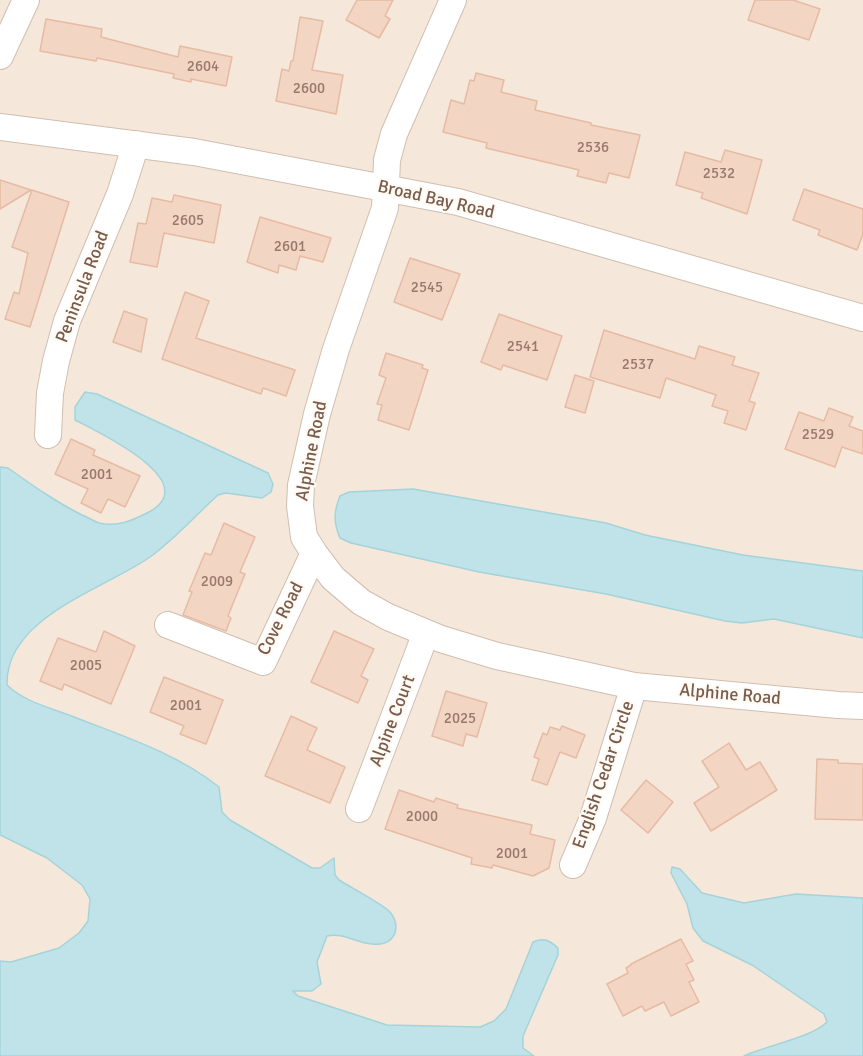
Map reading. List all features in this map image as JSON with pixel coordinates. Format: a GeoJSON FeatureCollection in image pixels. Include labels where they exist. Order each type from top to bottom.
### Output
{"type":"FeatureCollection","features":[{"type":"Feature","properties":{"kind":"street"},"geometry":{"type":"LineString","coordinates":[[0,56],[26,0]]}},
{"type":"Feature","properties":{"kind":"street","name":"Alphine Road"},"geometry":{"type":"LineString","coordinates":[[453,0],[394,134],[387,160],[385,208],[336,349],[317,414],[301,485],[300,506],[304,537],[333,578],[361,602],[388,617],[426,633],[496,656],[634,686],[863,706]]}},
{"type":"Feature","properties":{"kind":"street","name":"Broad Bay Road"},"geometry":{"type":"LineString","coordinates":[[0,127],[194,152],[458,202],[863,318]]}},
{"type":"Feature","properties":{"kind":"street","name":"Peninsula Road"},"geometry":{"type":"LineString","coordinates":[[48,435],[50,393],[64,331],[120,194],[136,144]]}},
{"type":"Feature","properties":{"kind":"street","name":"Cove Road"},"geometry":{"type":"LineString","coordinates":[[168,625],[264,662],[314,553]]}},
{"type":"Feature","properties":{"kind":"street","name":"Alpine Court"},"geometry":{"type":"LineString","coordinates":[[359,809],[426,633]]}},
{"type":"Feature","properties":{"kind":"street","name":"English Cedar Circle"},"geometry":{"type":"LineString","coordinates":[[573,864],[592,819],[634,686]]}},
{"type":"Feature","properties":{"kind":"shaded area"},"geometry":{"type":"Polygon","coordinates":[[[0,0],[863,0],[863,571],[743,555],[645,535],[606,523],[340,538],[351,543],[479,572],[606,594],[725,621],[742,623],[774,619],[863,638],[863,898],[796,894],[744,903],[702,893],[680,869],[671,873],[687,904],[693,928],[703,941],[752,965],[824,1014],[827,1022],[819,1030],[744,1056],[534,1056],[523,1048],[523,1036],[558,955],[533,942],[506,1009],[494,1021],[480,1027],[387,1025],[297,996],[292,991],[317,962],[327,936],[335,934],[370,944],[390,911],[339,880],[335,875],[319,868],[312,868],[229,820],[222,812],[219,787],[200,772],[127,738],[14,692],[7,685],[7,671],[21,643],[50,613],[150,557],[218,495],[226,493],[262,498],[268,473],[97,394],[85,392],[139,455],[153,467],[165,490],[163,500],[156,509],[126,524],[99,523],[64,506],[8,468],[0,467],[0,0]]]}},
{"type":"Feature","properties":{"kind":"shaded area"},"geometry":{"type":"Polygon","coordinates":[[[0,835],[47,858],[82,885],[90,899],[88,921],[79,933],[59,948],[11,962],[0,961],[0,835]]]}},
{"type":"Feature","properties":{"kind":"water"},"geometry":{"type":"Polygon","coordinates":[[[85,392],[97,394],[268,473],[273,484],[271,492],[262,498],[226,493],[218,495],[159,551],[61,607],[22,641],[11,661],[7,685],[30,700],[168,755],[203,775],[219,787],[222,812],[230,820],[312,868],[320,868],[334,858],[335,875],[339,880],[390,912],[396,930],[391,939],[385,943],[372,944],[339,935],[327,936],[317,962],[321,984],[312,991],[293,991],[298,996],[387,1025],[480,1027],[494,1021],[506,1009],[533,942],[547,940],[552,943],[558,948],[558,955],[523,1036],[523,1048],[534,1056],[0,1056],[0,961],[11,962],[59,948],[79,933],[88,921],[90,899],[82,885],[47,858],[0,835],[0,467],[8,468],[72,510],[106,524],[124,522],[147,513],[162,501],[164,488],[157,474],[142,460],[104,435],[75,420],[75,407],[85,392]]]}},
{"type":"Feature","properties":{"kind":"water"},"geometry":{"type":"Polygon","coordinates":[[[413,489],[606,523],[645,535],[743,555],[863,571],[863,638],[774,619],[742,623],[725,621],[606,594],[479,572],[351,543],[340,538],[335,517],[340,496],[349,492],[413,489]]]}},
{"type":"Feature","properties":{"kind":"water"},"geometry":{"type":"Polygon","coordinates":[[[672,867],[680,869],[702,893],[744,903],[796,894],[863,898],[863,1056],[744,1056],[811,1033],[827,1022],[824,1014],[752,965],[703,941],[693,928],[687,904],[671,873],[672,867]]]}},
{"type":"Feature","properties":{"kind":"building"},"geometry":{"type":"Polygon","coordinates":[[[357,0],[393,0],[385,16],[390,19],[379,38],[346,20],[357,0]]]}},
{"type":"Feature","properties":{"kind":"building"},"geometry":{"type":"Polygon","coordinates":[[[755,0],[793,0],[820,9],[809,40],[748,20],[755,0]]]}},
{"type":"Feature","properties":{"kind":"building"},"geometry":{"type":"Polygon","coordinates":[[[300,17],[323,21],[312,70],[343,75],[336,114],[276,101],[282,69],[289,71],[291,61],[293,61],[300,17]]]}},
{"type":"Feature","properties":{"kind":"building"},"geometry":{"type":"Polygon","coordinates":[[[46,19],[102,29],[101,37],[178,57],[180,46],[232,57],[226,86],[191,79],[191,82],[173,78],[174,74],[97,58],[96,61],[40,51],[46,19]]]}},
{"type":"Feature","properties":{"kind":"building"},"geometry":{"type":"Polygon","coordinates":[[[476,73],[504,80],[501,92],[537,101],[535,110],[640,135],[629,178],[609,173],[606,183],[577,176],[579,170],[486,148],[487,143],[443,132],[451,100],[464,104],[470,80],[474,81],[476,73]]]}},
{"type":"Feature","properties":{"kind":"building"},"geometry":{"type":"Polygon","coordinates":[[[725,150],[762,160],[747,214],[701,198],[703,193],[676,185],[685,152],[721,162],[725,150]]]}},
{"type":"Feature","properties":{"kind":"building"},"geometry":{"type":"Polygon","coordinates":[[[0,180],[31,190],[0,209],[0,180]]]}},
{"type":"Feature","properties":{"kind":"building"},"geometry":{"type":"Polygon","coordinates":[[[804,189],[863,209],[863,234],[857,250],[818,235],[820,230],[793,220],[804,189]]]}},
{"type":"Feature","properties":{"kind":"building"},"geometry":{"type":"Polygon","coordinates":[[[32,190],[69,202],[30,327],[5,319],[14,292],[19,294],[28,253],[12,247],[32,190]]]}},
{"type":"Feature","properties":{"kind":"building"},"geometry":{"type":"Polygon","coordinates":[[[174,195],[221,205],[214,243],[164,233],[157,267],[130,262],[138,223],[146,224],[152,198],[172,202],[174,195]]]}},
{"type":"Feature","properties":{"kind":"building"},"geometry":{"type":"Polygon","coordinates":[[[260,217],[331,238],[323,262],[300,256],[296,270],[279,265],[278,273],[247,262],[260,217]]]}},
{"type":"Feature","properties":{"kind":"building"},"geometry":{"type":"Polygon","coordinates":[[[410,258],[460,274],[442,320],[394,302],[410,258]]]}},
{"type":"Feature","properties":{"kind":"building"},"geometry":{"type":"Polygon","coordinates":[[[185,292],[209,301],[196,338],[295,370],[286,396],[263,388],[261,394],[162,359],[185,292]]]}},
{"type":"Feature","properties":{"kind":"building"},"geometry":{"type":"Polygon","coordinates":[[[124,311],[147,319],[141,352],[113,342],[124,311]]]}},
{"type":"Feature","properties":{"kind":"building"},"geometry":{"type":"Polygon","coordinates":[[[499,314],[562,336],[547,380],[503,365],[501,370],[481,362],[499,314]]]}},
{"type":"Feature","properties":{"kind":"building"},"geometry":{"type":"Polygon","coordinates":[[[604,330],[695,359],[699,346],[735,357],[732,365],[759,373],[749,401],[755,403],[746,430],[724,423],[728,411],[712,406],[716,395],[666,378],[660,398],[590,377],[604,330]]]}},
{"type":"Feature","properties":{"kind":"building"},"geometry":{"type":"Polygon","coordinates":[[[386,353],[423,365],[422,368],[428,370],[409,430],[378,420],[382,405],[377,404],[386,378],[379,375],[386,353]]]}},
{"type":"Feature","properties":{"kind":"building"},"geometry":{"type":"Polygon","coordinates":[[[575,375],[594,381],[585,413],[565,407],[575,375]]]}},
{"type":"Feature","properties":{"kind":"building"},"geometry":{"type":"Polygon","coordinates":[[[829,408],[853,417],[849,426],[863,431],[863,454],[842,447],[835,467],[785,449],[799,412],[824,421],[829,408]]]}},
{"type":"Feature","properties":{"kind":"building"},"geometry":{"type":"Polygon","coordinates":[[[71,439],[95,450],[93,455],[140,476],[125,507],[108,499],[101,513],[81,503],[88,489],[55,474],[71,439]]]}},
{"type":"Feature","properties":{"kind":"building"},"geometry":{"type":"Polygon","coordinates":[[[224,523],[255,537],[240,572],[245,574],[228,616],[231,618],[226,631],[183,615],[192,592],[189,591],[205,553],[211,555],[224,523]]]}},
{"type":"Feature","properties":{"kind":"building"},"geometry":{"type":"Polygon","coordinates":[[[104,631],[135,646],[111,704],[64,684],[62,690],[40,681],[58,638],[96,652],[104,631]]]}},
{"type":"Feature","properties":{"kind":"building"},"geometry":{"type":"Polygon","coordinates":[[[334,631],[374,649],[361,676],[368,680],[358,703],[311,682],[334,631]]]}},
{"type":"Feature","properties":{"kind":"building"},"geometry":{"type":"Polygon","coordinates":[[[164,677],[223,700],[206,744],[180,734],[184,726],[150,712],[164,677]]]}},
{"type":"Feature","properties":{"kind":"building"},"geometry":{"type":"Polygon","coordinates":[[[446,691],[487,703],[477,737],[466,734],[463,746],[432,736],[446,691]]]}},
{"type":"Feature","properties":{"kind":"building"},"geometry":{"type":"Polygon","coordinates":[[[291,716],[317,728],[307,750],[345,767],[330,803],[265,776],[291,716]]]}},
{"type":"Feature","properties":{"kind":"building"},"geometry":{"type":"Polygon","coordinates":[[[562,726],[585,735],[576,758],[560,752],[547,785],[532,780],[539,759],[534,757],[543,733],[547,735],[550,727],[560,730],[562,726]]]}},
{"type":"Feature","properties":{"kind":"building"},"geometry":{"type":"Polygon","coordinates":[[[729,743],[746,770],[760,762],[777,790],[711,831],[694,803],[719,787],[702,761],[729,743]]]}},
{"type":"Feature","properties":{"kind":"building"},"geometry":{"type":"Polygon","coordinates":[[[817,759],[863,764],[863,820],[815,819],[817,759]]]}},
{"type":"Feature","properties":{"kind":"building"},"geometry":{"type":"Polygon","coordinates":[[[646,780],[673,802],[648,833],[621,810],[646,780]]]}},
{"type":"Feature","properties":{"kind":"building"},"geometry":{"type":"Polygon","coordinates":[[[399,790],[434,802],[436,798],[458,805],[457,808],[532,825],[530,834],[555,840],[549,868],[533,876],[493,865],[492,868],[471,864],[472,858],[385,829],[399,790]]]}},
{"type":"Feature","properties":{"kind":"building"},"geometry":{"type":"Polygon","coordinates":[[[681,939],[693,961],[686,964],[694,980],[689,982],[699,1002],[671,1016],[664,1002],[645,1011],[642,1006],[623,1016],[607,984],[628,973],[626,968],[631,964],[681,939]]]}}]}
